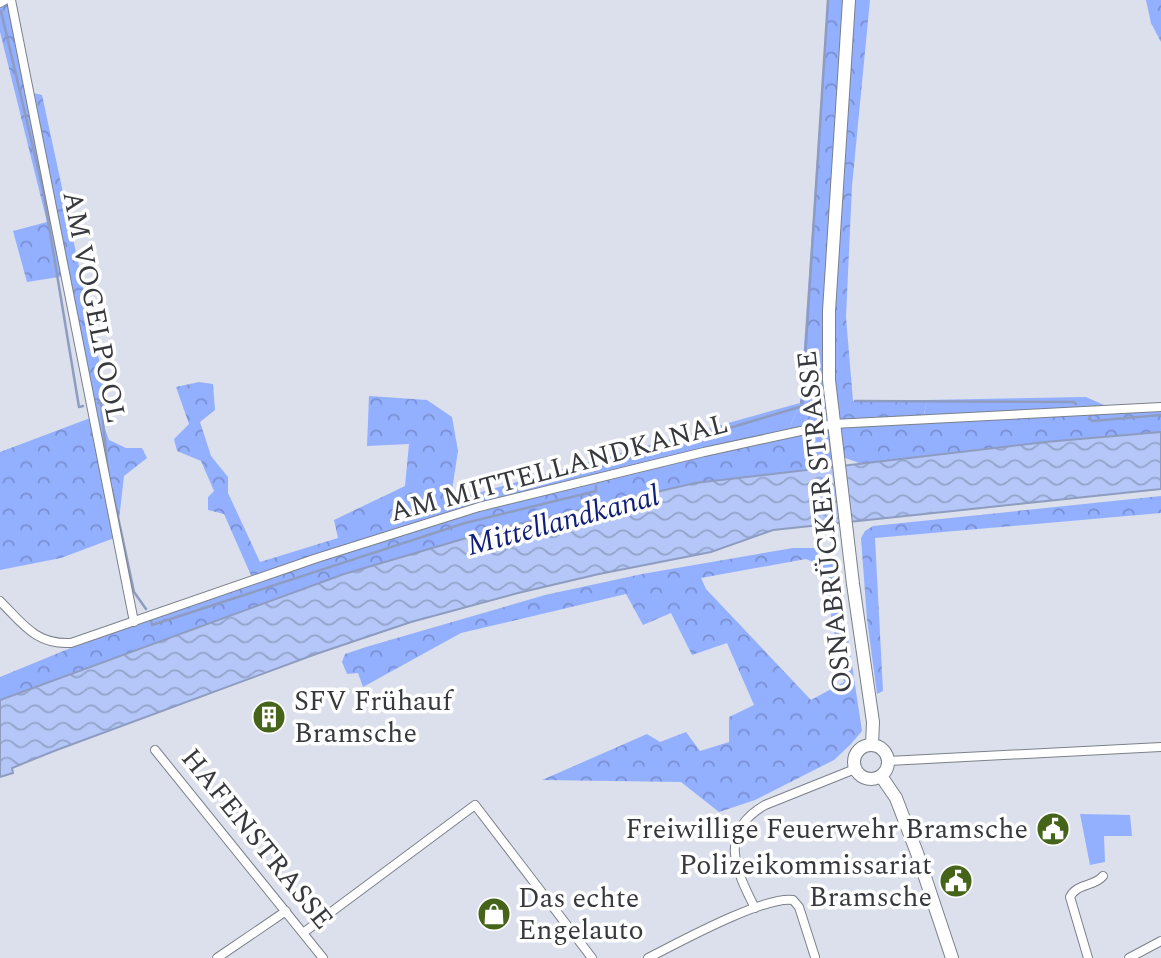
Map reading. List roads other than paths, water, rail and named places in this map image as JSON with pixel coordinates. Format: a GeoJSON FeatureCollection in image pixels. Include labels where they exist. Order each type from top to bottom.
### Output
{"type":"FeatureCollection","features":[{"type":"Feature","properties":{"kind":"main road","name":"OSNABRÜCKER STRASSE"},"geometry":{"type":"LineString","coordinates":[[849,0],[830,311],[829,380],[873,722],[872,745]]}},
{"type":"Feature","properties":{"kind":"main road"},"geometry":{"type":"LineString","coordinates":[[872,745],[885,751],[888,761],[886,772],[871,780],[865,779],[855,769],[853,760],[859,750],[872,745]]}},
{"type":"Feature","properties":{"kind":"main road"},"geometry":{"type":"LineString","coordinates":[[881,776],[895,798],[909,832],[952,958]]}},
{"type":"Feature","properties":{"kind":"street"},"geometry":{"type":"LineString","coordinates":[[0,3],[5,0]]}},
{"type":"Feature","properties":{"kind":"street","name":"AM VOGELPOOL"},"geometry":{"type":"LineString","coordinates":[[11,0],[134,622]]}},
{"type":"Feature","properties":{"kind":"street","name":"AM MITTELLANDKANAL"},"geometry":{"type":"LineString","coordinates":[[0,601],[41,639],[55,644],[71,643],[317,558],[479,507],[704,452],[833,424],[1161,407]]}},
{"type":"Feature","properties":{"kind":"street"},"geometry":{"type":"LineString","coordinates":[[888,761],[1161,747]]}},
{"type":"Feature","properties":{"kind":"street","name":"HAFENSTRASSE"},"geometry":{"type":"LineString","coordinates":[[155,750],[323,958]]}},
{"type":"Feature","properties":{"kind":"street"},"geometry":{"type":"LineString","coordinates":[[755,908],[736,868],[734,852],[740,826],[751,813],[765,805],[855,769]]}},
{"type":"Feature","properties":{"kind":"street"},"geometry":{"type":"LineString","coordinates":[[303,933],[475,805],[592,958]]}},
{"type":"Feature","properties":{"kind":"street"},"geometry":{"type":"LineString","coordinates":[[1088,958],[1070,897],[1078,888],[1095,883],[1103,876]]}},
{"type":"Feature","properties":{"kind":"street"},"geometry":{"type":"LineString","coordinates":[[648,958],[755,908],[784,899],[793,900],[799,907],[815,957]]}},
{"type":"Feature","properties":{"kind":"street"},"geometry":{"type":"LineString","coordinates":[[217,958],[286,911]]}},
{"type":"Feature","properties":{"kind":"street"},"geometry":{"type":"LineString","coordinates":[[1129,958],[1161,941]]}},
{"type":"Feature","properties":{"kind":"water","name":"Mittellandkanal"},"geometry":{"type":"Polygon","coordinates":[[[1161,432],[1161,489],[773,530],[711,552],[518,593],[411,622],[316,654],[54,751],[12,768],[13,773],[0,777],[0,700],[344,574],[497,529],[695,483],[1045,442],[1161,432]]]}},
{"type":"Feature","properties":{"kind":"waterway"},"geometry":{"type":"LineString","coordinates":[[802,406],[828,0]]}},
{"type":"Feature","properties":{"kind":"waterway"},"geometry":{"type":"LineString","coordinates":[[1,11],[43,190],[79,407],[83,406]]}},
{"type":"Feature","properties":{"kind":"waterway"},"geometry":{"type":"LineString","coordinates":[[855,401],[1076,404]]}},
{"type":"Feature","properties":{"kind":"waterway"},"geometry":{"type":"LineString","coordinates":[[98,403],[101,402],[108,472]]}},
{"type":"Feature","properties":{"kind":"waterway"},"geometry":{"type":"LineString","coordinates":[[595,471],[595,468],[803,406]]}},
{"type":"Feature","properties":{"kind":"waterway"},"geometry":{"type":"LineString","coordinates":[[1089,418],[1092,421],[1161,415]]}},
{"type":"Feature","properties":{"kind":"waterway","name":"Mittellandkanal"},"geometry":{"type":"LineString","coordinates":[[151,620],[152,625],[465,523],[596,491],[596,486]]}},
{"type":"Feature","properties":{"kind":"waterway"},"geometry":{"type":"LineString","coordinates":[[112,489],[134,592],[146,609]]}},
{"type":"Feature","properties":{"kind":"place","name":"SFV Frühauf Bramsche"},"geometry":{"type":"Point","coordinates":[269,717]}},
{"type":"Feature","properties":{"kind":"place","name":"Freiwillige Feuerwehr Bramsche"},"geometry":{"type":"Point","coordinates":[1053,829]}},
{"type":"Feature","properties":{"kind":"place","name":"Polizeikommissariat Bramsche"},"geometry":{"type":"Point","coordinates":[956,881]}},
{"type":"Feature","properties":{"kind":"place","name":"Das echte Engelauto"},"geometry":{"type":"Point","coordinates":[494,914]}}]}
